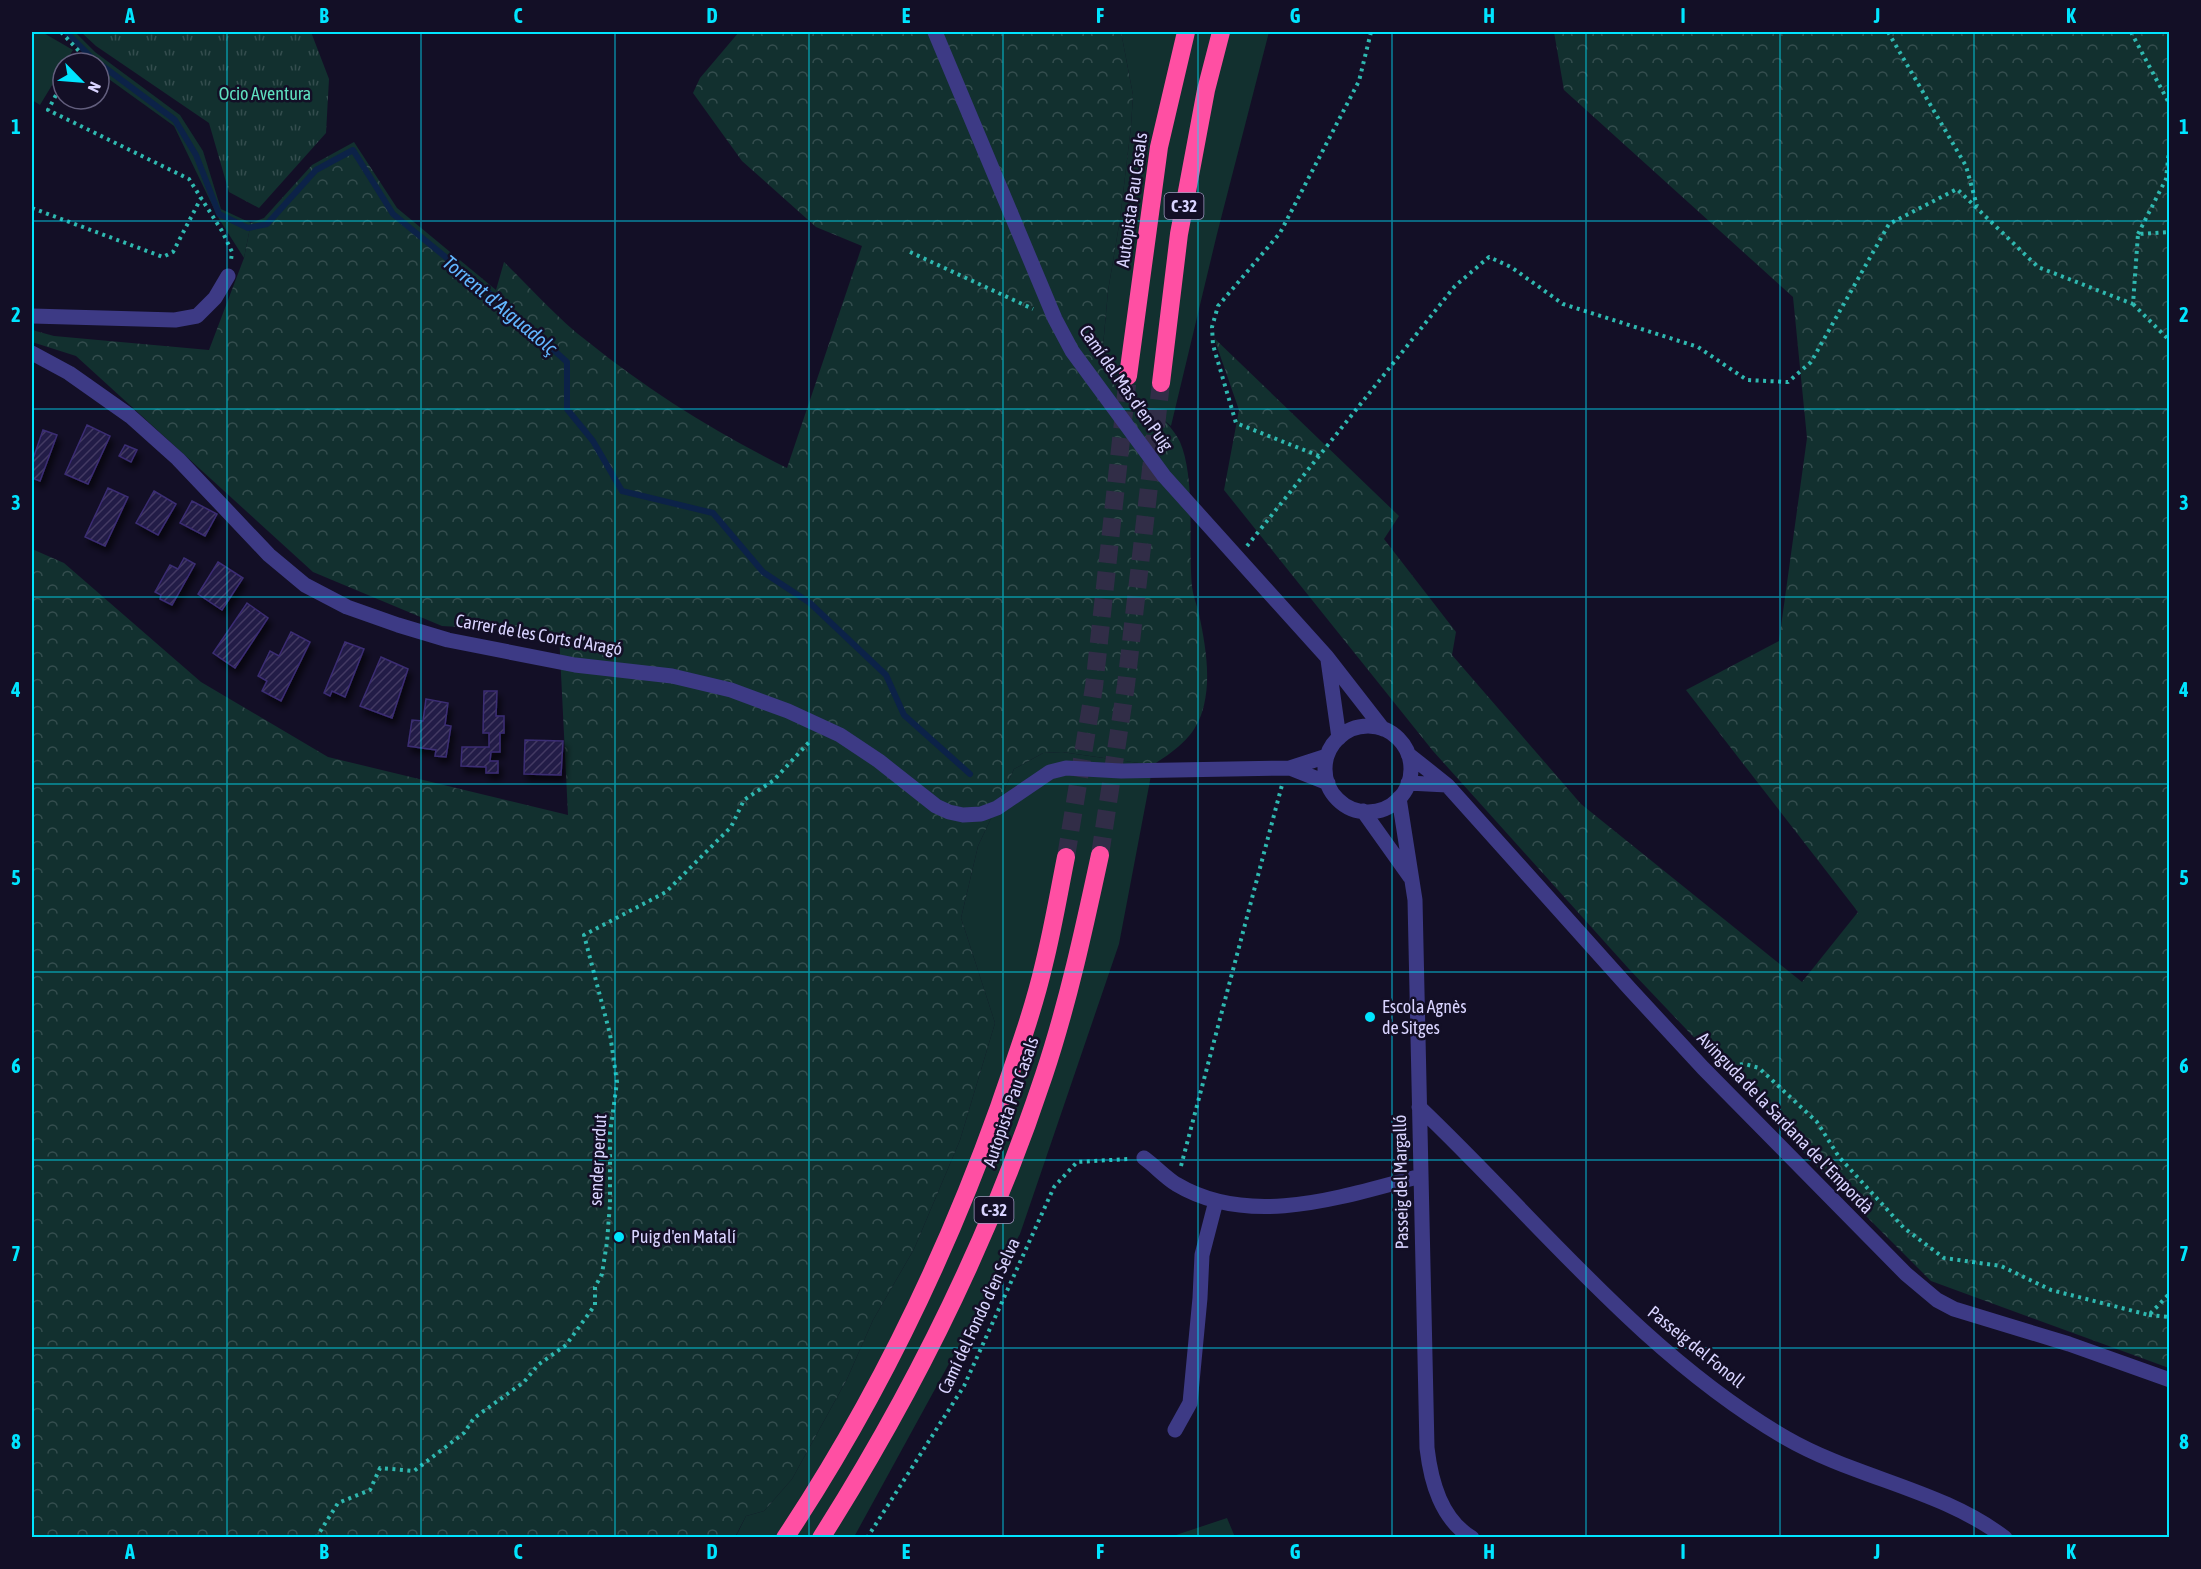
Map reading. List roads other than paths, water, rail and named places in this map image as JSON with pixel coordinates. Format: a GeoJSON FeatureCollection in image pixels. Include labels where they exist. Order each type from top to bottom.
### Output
{"type":"FeatureCollection","features":[{"type":"Feature","properties":{"kind":"highway","name":"Autopista Pau Casals"},"geometry":{"type":"LineString","coordinates":[[1128,376],[1159,147],[1186,32]]}},
{"type":"Feature","properties":{"kind":"highway","name":"C-32"},"geometry":{"type":"LineString","coordinates":[[1161,383],[1179,234],[1206,90],[1221,32]]}},
{"type":"Feature","properties":{"kind":"highway","name":"Autopista Pau Casals"},"geometry":{"type":"LineString","coordinates":[[821,1538],[857,1480],[909,1387],[975,1256],[993,1212],[1045,1074],[1075,968],[1100,855]]}},
{"type":"Feature","properties":{"kind":"highway","name":"Autopista Pau Casals"},"geometry":{"type":"LineString","coordinates":[[785,1538],[840,1452],[889,1361],[948,1238],[976,1170],[1013,1067],[1044,965],[1066,857]]}},
{"type":"Feature","properties":{"kind":"street","name":"Camí del Mas d'en Puig"},"geometry":{"type":"LineString","coordinates":[[934,32],[1055,319],[1072,351],[1164,476],[1327,657],[1383,729]]}},
{"type":"Feature","properties":{"kind":"street"},"geometry":{"type":"LineString","coordinates":[[32,316],[176,320],[197,316],[215,298],[228,276]]}},
{"type":"Feature","properties":{"kind":"street","name":"Carrer de les Corts d'Aragó"},"geometry":{"type":"LineString","coordinates":[[32,353],[77,378],[130,416],[178,459],[269,555],[305,585],[347,607],[448,640],[575,665],[672,676],[731,690],[788,711],[840,735],[879,761],[936,806],[963,815],[981,814],[997,808],[1050,772],[1066,768],[1088,771],[1290,768]]}},
{"type":"Feature","properties":{"kind":"street"},"geometry":{"type":"LineString","coordinates":[[1327,657],[1339,738]]}},
{"type":"Feature","properties":{"kind":"street"},"geometry":{"type":"LineString","coordinates":[[1363,812],[1384,808],[1399,798],[1408,783],[1411,771],[1408,754],[1398,738],[1383,729],[1372,726],[1348,731],[1339,738],[1327,756],[1325,766],[1328,783],[1335,796],[1343,804],[1363,812],[1413,881]]}},
{"type":"Feature","properties":{"kind":"street","name":"Avinguda de la Sardana de l'Empordà"},"geometry":{"type":"LineString","coordinates":[[1408,754],[1447,785],[1703,1068],[1906,1274],[1937,1300],[1954,1309],[2069,1344],[2169,1380]]}},
{"type":"Feature","properties":{"kind":"street"},"geometry":{"type":"LineString","coordinates":[[1290,768],[1327,756]]}},
{"type":"Feature","properties":{"kind":"street"},"geometry":{"type":"LineString","coordinates":[[1290,768],[1328,783]]}},
{"type":"Feature","properties":{"kind":"street"},"geometry":{"type":"LineString","coordinates":[[1408,783],[1447,785]]}},
{"type":"Feature","properties":{"kind":"street","name":"Passeig del Margalló"},"geometry":{"type":"LineString","coordinates":[[1399,798],[1413,881],[1426,1448],[1432,1481],[1446,1512],[1472,1538]]}},
{"type":"Feature","properties":{"kind":"street","name":"Passeig del Fonoll"},"geometry":{"type":"LineString","coordinates":[[1419,1107],[1641,1329],[1666,1352],[1728,1400],[1787,1438],[1854,1470],[1974,1517],[2005,1538]]}},
{"type":"Feature","properties":{"kind":"street"},"geometry":{"type":"LineString","coordinates":[[1144,1158],[1176,1184],[1216,1201],[1266,1206],[1315,1203],[1420,1176]]}},
{"type":"Feature","properties":{"kind":"street"},"geometry":{"type":"LineString","coordinates":[[1175,1430],[1190,1402],[1203,1255],[1216,1201]]}},
{"type":"Feature","properties":{"kind":"waterway","name":"Torrent d'Aiguadolç"},"geometry":{"type":"LineString","coordinates":[[66,32],[92,58],[175,120],[196,155],[219,214],[248,228],[267,224],[316,170],[353,150],[393,214],[498,300],[567,362],[567,409],[593,441],[622,491],[713,513],[763,572],[810,603],[886,675],[904,715],[970,774]]}},
{"type":"Feature","properties":{"kind":"tunnel"},"geometry":{"type":"LineString","coordinates":[[1066,857],[1094,687],[1128,376]]}},
{"type":"Feature","properties":{"kind":"tunnel"},"geometry":{"type":"LineString","coordinates":[[1100,855],[1126,685],[1161,383]]}},
{"type":"Feature","properties":{"kind":"place","name":"Escola Agnès de Sitges"},"geometry":{"type":"Point","coordinates":[1370,1017]}},
{"type":"Feature","properties":{"kind":"place","name":"Puig d'en Matalí"},"geometry":{"type":"Point","coordinates":[619,1237]}},
{"type":"Feature","properties":{"kind":"park label","name":"Ocio Aventura"},"geometry":{"type":"Point","coordinates":[265,94]}}]}
